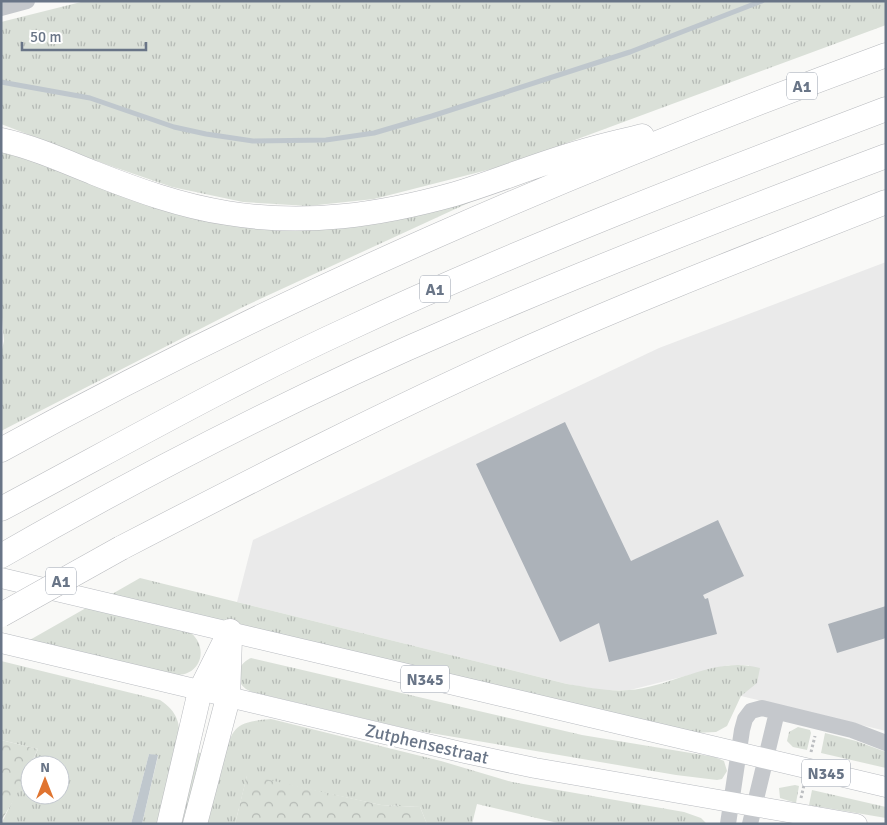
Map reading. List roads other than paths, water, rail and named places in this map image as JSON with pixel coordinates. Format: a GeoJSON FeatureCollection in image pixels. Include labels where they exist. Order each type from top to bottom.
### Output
{"type":"FeatureCollection","features":[{"type":"Feature","properties":{"kind":"highway","name":"A1"},"geometry":{"type":"LineString","coordinates":[[1,450],[137,377],[409,247],[720,118],[886,56]]}},
{"type":"Feature","properties":{"kind":"highway","name":"A1"},"geometry":{"type":"LineString","coordinates":[[1,510],[268,367],[472,272],[610,214],[886,108]]}},
{"type":"Feature","properties":{"kind":"highway","name":"A1"},"geometry":{"type":"LineString","coordinates":[[1,140],[52,156],[141,191],[195,206],[262,218],[319,219],[407,207],[456,193],[583,151],[720,118]]}},
{"type":"Feature","properties":{"kind":"highway","name":"A1"},"geometry":{"type":"LineString","coordinates":[[1,556],[228,435],[335,382],[458,326],[642,250],[886,156]]}},
{"type":"Feature","properties":{"kind":"highway","name":"A1"},"geometry":{"type":"LineString","coordinates":[[1,615],[121,548],[374,419],[530,347],[886,202]]}},
{"type":"Feature","properties":{"kind":"highway"},"geometry":{"type":"LineString","coordinates":[[169,824],[200,691],[230,631]]}},
{"type":"Feature","properties":{"kind":"highway"},"geometry":{"type":"LineString","coordinates":[[195,824],[228,698],[230,631]]}},
{"type":"Feature","properties":{"kind":"main road","name":"N345"},"geometry":{"type":"LineString","coordinates":[[1,578],[886,787]]}},
{"type":"Feature","properties":{"kind":"main road","name":"Zutphensestraat"},"geometry":{"type":"LineString","coordinates":[[1,643],[228,698],[535,768],[732,801],[752,814],[856,824]]}},
{"type":"Feature","properties":{"kind":"street"},"geometry":{"type":"LineString","coordinates":[[1,8],[27,1]]}},
{"type":"Feature","properties":{"kind":"street"},"geometry":{"type":"LineString","coordinates":[[752,814],[767,760],[770,710]]}},
{"type":"Feature","properties":{"kind":"street"},"geometry":{"type":"LineString","coordinates":[[728,824],[745,718],[751,711],[770,710],[852,730],[886,743]]}},
{"type":"Feature","properties":{"kind":"waterway"},"geometry":{"type":"LineString","coordinates":[[1,82],[90,98],[174,127],[206,134],[253,141],[326,140],[374,133],[432,116],[630,52],[762,1]]}}]}
